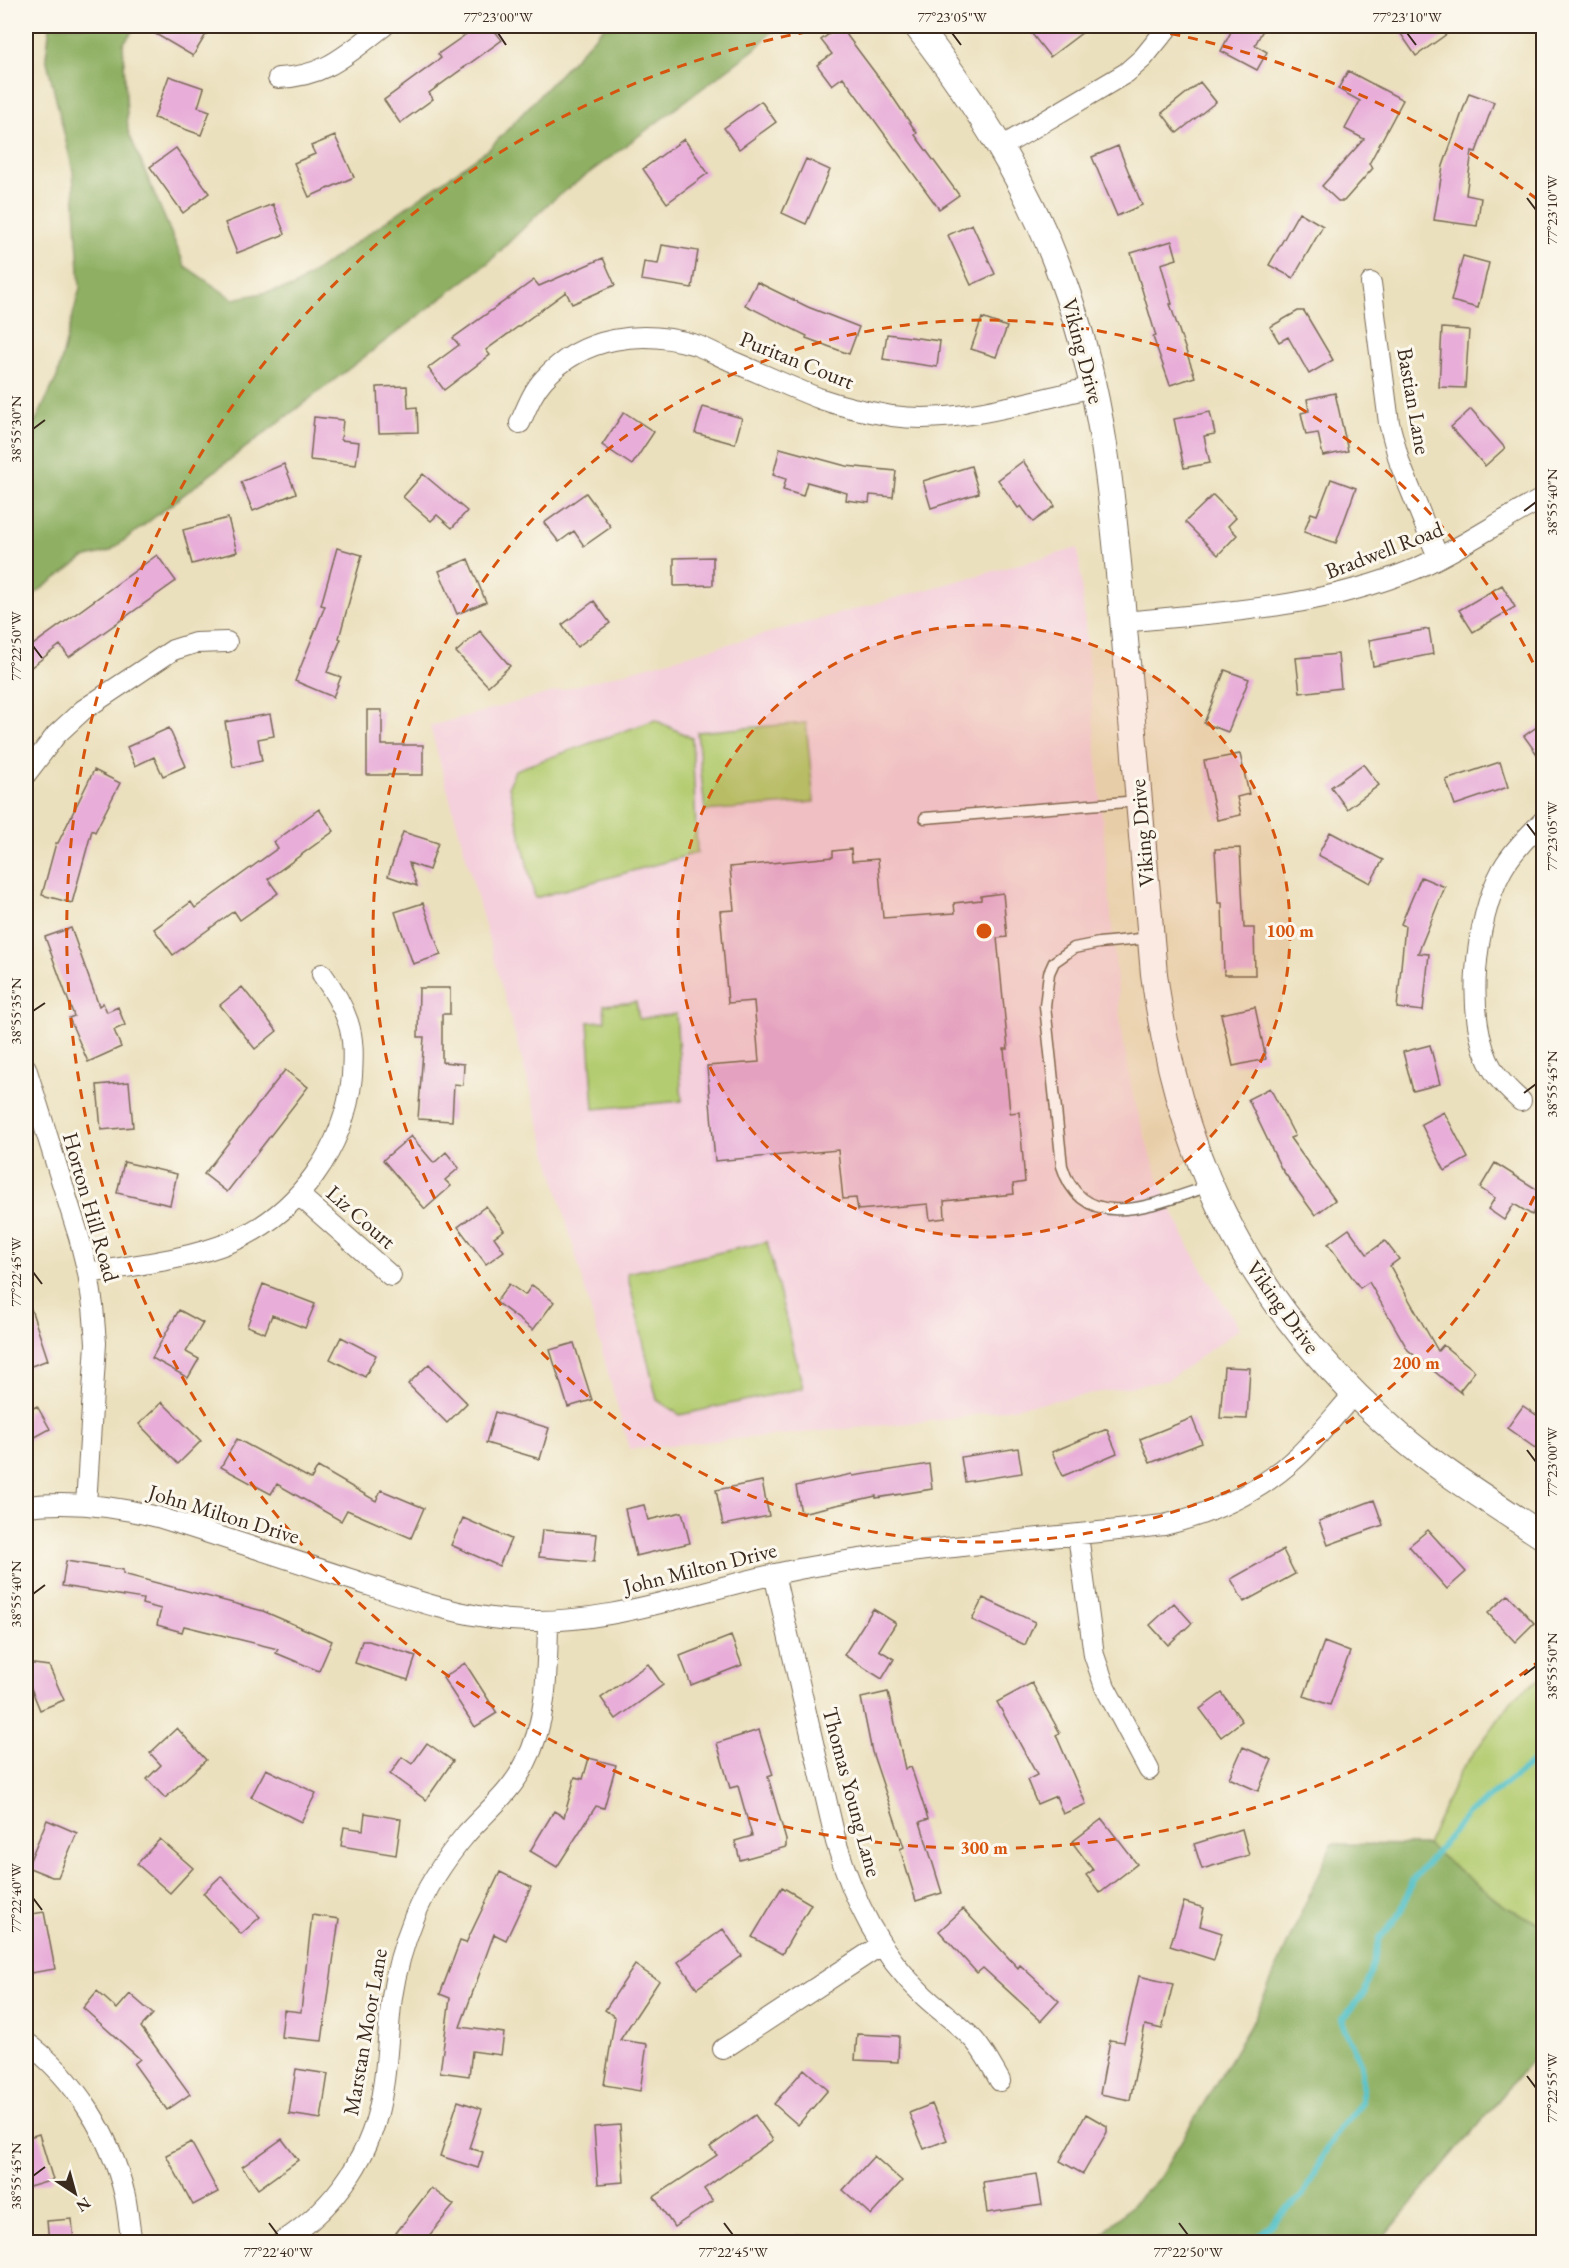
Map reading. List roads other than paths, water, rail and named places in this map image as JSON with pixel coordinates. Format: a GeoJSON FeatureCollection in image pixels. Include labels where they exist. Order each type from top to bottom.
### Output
{"type":"FeatureCollection","features":[{"type":"Feature","properties":{"kind":"street"},"geometry":{"type":"LineString","coordinates":[[278,78],[312,74],[332,66],[384,26]]}},
{"type":"Feature","properties":{"kind":"street","name":"Viking Drive"},"geometry":{"type":"LineString","coordinates":[[917,26],[952,72],[1001,147],[1039,221],[1063,279],[1094,387],[1109,470],[1161,1026],[1175,1087],[1196,1154],[1231,1230],[1271,1297],[1295,1329],[1354,1394],[1401,1436],[1544,1537]]}},
{"type":"Feature","properties":{"kind":"street"},"geometry":{"type":"LineString","coordinates":[[1001,147],[1125,73],[1143,58],[1169,26]]}},
{"type":"Feature","properties":{"kind":"street","name":"Bastian Lane"},"geometry":{"type":"LineString","coordinates":[[1371,283],[1389,423],[1410,494],[1438,557]]}},
{"type":"Feature","properties":{"kind":"street","name":"Puritan Court"},"geometry":{"type":"LineString","coordinates":[[520,423],[543,380],[561,363],[600,342],[626,337],[654,337],[695,345],[823,399],[859,410],[895,416],[933,417],[972,414],[1094,387]]}},
{"type":"Feature","properties":{"kind":"street","name":"Bradwell Road"},"geometry":{"type":"LineString","coordinates":[[1123,622],[1288,605],[1373,585],[1438,557],[1544,498]]}},
{"type":"Feature","properties":{"kind":"street"},"geometry":{"type":"LineString","coordinates":[[26,774],[56,735],[83,710],[173,650],[195,642],[226,642]]}},
{"type":"Feature","properties":{"kind":"street"},"geometry":{"type":"LineString","coordinates":[[1521,1101],[1493,1070],[1483,1048],[1477,1013],[1476,978],[1479,941],[1488,904],[1502,870],[1544,820]]}},
{"type":"Feature","properties":{"kind":"street"},"geometry":{"type":"LineString","coordinates":[[88,1273],[153,1262],[211,1249],[231,1242],[251,1232],[278,1213],[299,1195],[314,1177],[331,1149],[344,1119],[350,1092],[353,1060],[349,1023],[338,996],[322,974]]}},
{"type":"Feature","properties":{"kind":"street","name":"Horton Hill Road"},"geometry":{"type":"LineString","coordinates":[[26,1068],[88,1273],[96,1343],[86,1505]]}},
{"type":"Feature","properties":{"kind":"street","name":"Liz Court"},"geometry":{"type":"LineString","coordinates":[[299,1195],[391,1276]]}},
{"type":"Feature","properties":{"kind":"street","name":"John Milton Drive"},"geometry":{"type":"LineString","coordinates":[[26,1506],[86,1505],[159,1516],[432,1606],[482,1617],[548,1621],[589,1618],[648,1607],[774,1574],[847,1560],[1164,1525],[1197,1517],[1236,1501],[1268,1480],[1298,1456],[1354,1394]]}},
{"type":"Feature","properties":{"kind":"street"},"geometry":{"type":"LineString","coordinates":[[1078,1535],[1094,1655],[1105,1687],[1149,1770]]}},
{"type":"Feature","properties":{"kind":"street","name":"Thomas Young Lane"},"geometry":{"type":"LineString","coordinates":[[774,1574],[836,1842],[845,1872],[862,1913],[897,1966],[924,1995],[973,2039],[1000,2081]]}},
{"type":"Feature","properties":{"kind":"street","name":"Marstan Moor Lane"},"geometry":{"type":"LineString","coordinates":[[282,2242],[305,2227],[327,2206],[355,2169],[369,2140],[379,2112],[384,2087],[392,1996],[414,1916],[435,1876],[469,1831],[497,1804],[526,1763],[537,1734],[546,1694],[548,1621]]}},
{"type":"Feature","properties":{"kind":"street"},"geometry":{"type":"LineString","coordinates":[[723,2049],[881,1945]]}},
{"type":"Feature","properties":{"kind":"street"},"geometry":{"type":"LineString","coordinates":[[26,2042],[63,2076],[86,2105],[102,2133],[124,2195],[132,2242]]}},
{"type":"Feature","properties":{"kind":"lane"},"geometry":{"type":"LineString","coordinates":[[924,818],[1139,801]]}},
{"type":"Feature","properties":{"kind":"lane"},"geometry":{"type":"LineString","coordinates":[[1151,938],[1074,948],[1054,962],[1049,973],[1045,1006],[1062,1166],[1078,1195],[1104,1208],[1120,1210],[1140,1208],[1210,1186]]}},
{"type":"Feature","properties":{"kind":"waterway"},"geometry":{"type":"LineString","coordinates":[[1252,2242],[1304,2194],[1324,2153],[1341,2127],[1362,2102],[1362,2067],[1341,2020],[1365,1992],[1380,1938],[1402,1911],[1412,1881],[1467,1815],[1544,1753]]}}]}
